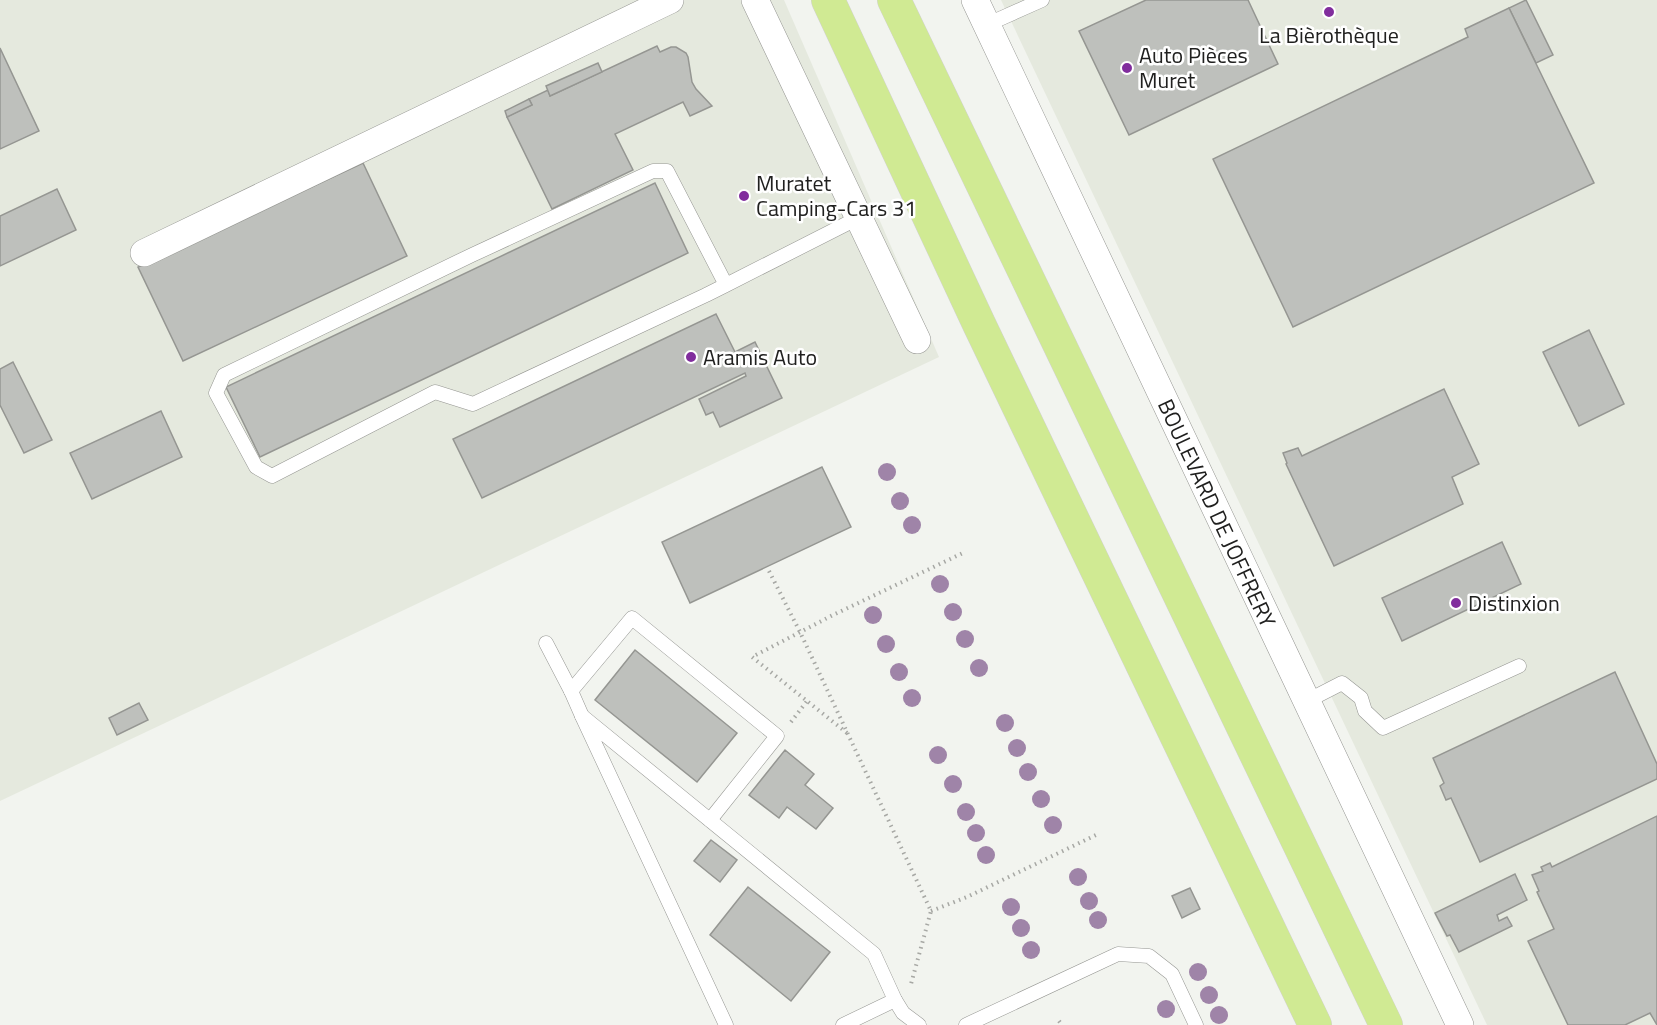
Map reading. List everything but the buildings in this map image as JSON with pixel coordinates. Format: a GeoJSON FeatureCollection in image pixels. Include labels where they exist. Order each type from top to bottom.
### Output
{"type":"FeatureCollection","features":[{"type":"Feature","properties":{"kind":"main road"},"geometry":{"type":"LineString","coordinates":[[828,0],[979,324],[1315,1025]]}},
{"type":"Feature","properties":{"kind":"main road"},"geometry":{"type":"LineString","coordinates":[[894,0],[1386,1025]]}},
{"type":"Feature","properties":{"kind":"street"},"geometry":{"type":"LineString","coordinates":[[144,253],[670,0]]}},
{"type":"Feature","properties":{"kind":"street"},"geometry":{"type":"LineString","coordinates":[[755,0],[917,340]]}},
{"type":"Feature","properties":{"kind":"street","name":"BOULEVARD DE JOFFRERY"},"geometry":{"type":"LineString","coordinates":[[975,0],[1460,1025]]}},
{"type":"Feature","properties":{"kind":"lane"},"geometry":{"type":"LineString","coordinates":[[986,25],[1042,0]]}},
{"type":"Feature","properties":{"kind":"lane"},"geometry":{"type":"LineString","coordinates":[[726,285],[667,171],[653,171],[472,255],[224,375],[216,393],[256,467],[272,476],[435,392],[473,404],[726,285],[858,218]]}},
{"type":"Feature","properties":{"kind":"lane"},"geometry":{"type":"LineString","coordinates":[[571,691],[632,618],[777,736],[710,820]]}},
{"type":"Feature","properties":{"kind":"lane"},"geometry":{"type":"LineString","coordinates":[[546,643],[571,691],[726,1025]]}},
{"type":"Feature","properties":{"kind":"lane"},"geometry":{"type":"LineString","coordinates":[[1306,701],[1342,683],[1361,698],[1365,711],[1383,728],[1519,666]]}},
{"type":"Feature","properties":{"kind":"lane"},"geometry":{"type":"LineString","coordinates":[[582,716],[874,954],[903,1013],[919,1025]]}},
{"type":"Feature","properties":{"kind":"lane"},"geometry":{"type":"LineString","coordinates":[[966,1025],[1118,954],[1149,956],[1172,974],[1196,1025]]}},
{"type":"Feature","properties":{"kind":"lane"},"geometry":{"type":"LineString","coordinates":[[843,1025],[896,1000]]}},
{"type":"Feature","properties":{"kind":"path"},"geometry":{"type":"LineString","coordinates":[[848,734],[752,657],[965,552]]}},
{"type":"Feature","properties":{"kind":"path"},"geometry":{"type":"LineString","coordinates":[[770,571],[931,911],[903,1013]]}},
{"type":"Feature","properties":{"kind":"path"},"geometry":{"type":"LineString","coordinates":[[788,725],[807,701]]}},
{"type":"Feature","properties":{"kind":"path"},"geometry":{"type":"LineString","coordinates":[[931,911],[967,897],[1098,834]]}},
{"type":"Feature","properties":{"kind":"shaded area"},"geometry":{"type":"Polygon","coordinates":[[[0,0],[784,0],[939,357],[0,801],[0,0]]]}},
{"type":"Feature","properties":{"kind":"shaded area"},"geometry":{"type":"Polygon","coordinates":[[[1001,0],[1657,0],[1657,1025],[1487,1025],[1001,0]]]}},
{"type":"Feature","properties":{"kind":"place","name":"La Bièrothèque"},"geometry":{"type":"Point","coordinates":[1329,12]}},
{"type":"Feature","properties":{"kind":"place","name":"Auto Pièces Muret"},"geometry":{"type":"Point","coordinates":[1127,68]}},
{"type":"Feature","properties":{"kind":"place","name":"Muratet Camping-Cars 31"},"geometry":{"type":"Point","coordinates":[744,196]}},
{"type":"Feature","properties":{"kind":"place","name":"Aramis Auto"},"geometry":{"type":"Point","coordinates":[691,357]}},
{"type":"Feature","properties":{"kind":"place","name":"Distinxion"},"geometry":{"type":"Point","coordinates":[1456,603]}}]}
